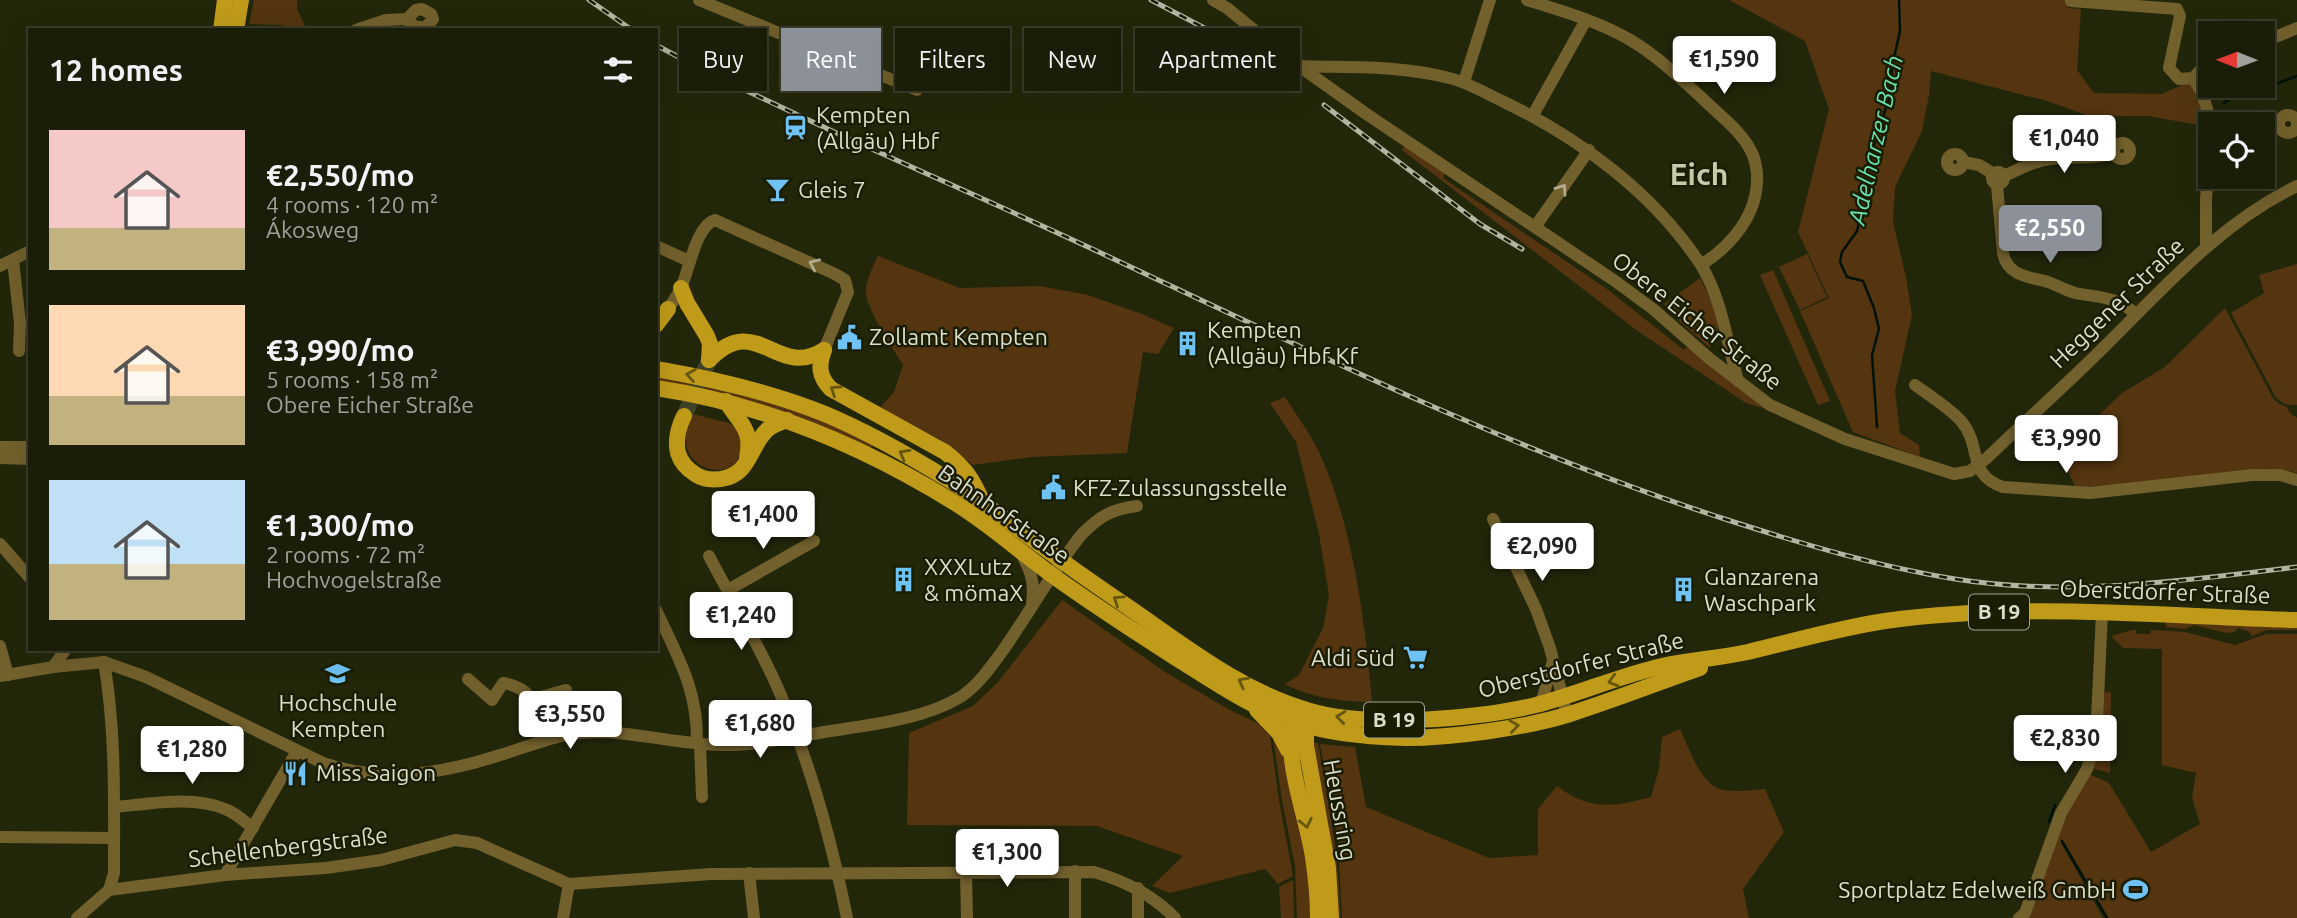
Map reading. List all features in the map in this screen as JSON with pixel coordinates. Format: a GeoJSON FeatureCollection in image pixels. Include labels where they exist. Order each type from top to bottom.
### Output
{"type":"FeatureCollection","features":[{"type":"Feature","properties":{"kind":"main road"},"geometry":{"type":"LineString","coordinates":[[221,28],[225,0]]}},
{"type":"Feature","properties":{"kind":"main road"},"geometry":{"type":"LineString","coordinates":[[236,28],[241,0]]}},
{"type":"Feature","properties":{"kind":"main road"},"geometry":{"type":"LineString","coordinates":[[681,288],[707,336],[710,344],[709,360],[718,350],[739,340],[756,343],[791,358],[806,359],[824,350]]}},
{"type":"Feature","properties":{"kind":"main road"},"geometry":{"type":"LineString","coordinates":[[658,322],[668,309]]}},
{"type":"Feature","properties":{"kind":"main road"},"geometry":{"type":"LineString","coordinates":[[824,350],[820,368],[825,383],[831,389],[945,452],[972,478],[982,503]]}},
{"type":"Feature","properties":{"kind":"main road","name":"Bahnhofstraße"},"geometry":{"type":"LineString","coordinates":[[658,369],[766,394],[825,414],[881,441],[982,503],[1058,569],[1093,604],[1133,632],[1248,701],[1301,719]]}},
{"type":"Feature","properties":{"kind":"main road","name":"Bahnhofstraße"},"geometry":{"type":"LineString","coordinates":[[658,388],[726,401],[787,420],[908,476],[954,503],[1020,551],[1058,569],[1223,672],[1268,696],[1301,719]]}},
{"type":"Feature","properties":{"kind":"main road"},"geometry":{"type":"LineString","coordinates":[[726,401],[748,434],[746,466]]}},
{"type":"Feature","properties":{"kind":"main road"},"geometry":{"type":"LineString","coordinates":[[684,416],[677,439],[681,461],[699,477],[713,480],[737,474],[746,466],[765,432],[773,425],[787,420]]}},
{"type":"Feature","properties":{"kind":"main road","name":"Oberstdorfer Straße"},"geometry":{"type":"LineString","coordinates":[[1301,719],[1408,720],[1483,714],[1541,704],[1662,666],[1742,653],[1861,625],[1902,619],[1997,612],[2102,612],[2297,620]]}},
{"type":"Feature","properties":{"kind":"main road","name":"Oberstdorfer Straße"},"geometry":{"type":"LineString","coordinates":[[1301,719],[1356,734],[1406,738],[1525,725],[1567,715],[1742,653]]}},
{"type":"Feature","properties":{"kind":"main road"},"geometry":{"type":"LineString","coordinates":[[1248,701],[1279,733],[1292,756]]}},
{"type":"Feature","properties":{"kind":"main road","name":"Heussring"},"geometry":{"type":"LineString","coordinates":[[1301,719],[1290,732],[1292,756],[1313,857],[1318,918]]}},
{"type":"Feature","properties":{"kind":"main road","name":"Heussring"},"geometry":{"type":"LineString","coordinates":[[1301,719],[1328,867],[1331,918]]}},
{"type":"Feature","properties":{"kind":"street"},"geometry":{"type":"LineString","coordinates":[[699,0],[895,81]]}},
{"type":"Feature","properties":{"kind":"street","name":"Obere Eicher Straße"},"geometry":{"type":"LineString","coordinates":[[1213,0],[1252,28]]}},
{"type":"Feature","properties":{"kind":"street"},"geometry":{"type":"LineString","coordinates":[[1464,82],[1490,0]]}},
{"type":"Feature","properties":{"kind":"street"},"geometry":{"type":"LineString","coordinates":[[1527,0],[1586,20],[1616,33],[1652,54],[1728,123],[1750,148],[1755,160],[1758,189],[1755,202],[1741,227],[1718,254],[1701,265]]}},
{"type":"Feature","properties":{"kind":"street"},"geometry":{"type":"LineString","coordinates":[[2071,1],[2178,9],[2180,16],[2168,68],[2179,79],[2193,78],[2198,73]]}},
{"type":"Feature","properties":{"kind":"street"},"geometry":{"type":"LineString","coordinates":[[362,28],[386,20],[407,19]]}},
{"type":"Feature","properties":{"kind":"street"},"geometry":{"type":"LineString","coordinates":[[1533,115],[1586,20]]}},
{"type":"Feature","properties":{"kind":"street"},"geometry":{"type":"LineString","coordinates":[[2275,37],[2297,28]]}},
{"type":"Feature","properties":{"kind":"street"},"geometry":{"type":"LineString","coordinates":[[1300,66],[1389,68],[1428,73],[1464,82],[1533,115],[1589,150],[1652,207],[1701,265],[1715,295],[1738,382]]}},
{"type":"Feature","properties":{"kind":"street","name":"Obere Eicher Straße"},"geometry":{"type":"LineString","coordinates":[[1300,66],[1653,309],[1738,382],[1770,405],[1826,431],[1954,474],[1970,471],[1978,466]]}},
{"type":"Feature","properties":{"kind":"street"},"geometry":{"type":"LineString","coordinates":[[1321,80],[1342,68]]}},
{"type":"Feature","properties":{"kind":"street"},"geometry":{"type":"LineString","coordinates":[[2193,78],[2202,93],[2208,112]]}},
{"type":"Feature","properties":{"kind":"street"},"geometry":{"type":"LineString","coordinates":[[1535,227],[1589,150]]}},
{"type":"Feature","properties":{"kind":"street"},"geometry":{"type":"LineString","coordinates":[[1999,178],[2032,163],[2050,159],[2096,159],[2114,153]]}},
{"type":"Feature","properties":{"kind":"street"},"geometry":{"type":"LineString","coordinates":[[1963,162],[1979,165],[1999,178]]}},
{"type":"Feature","properties":{"kind":"street"},"geometry":{"type":"LineString","coordinates":[[1999,178],[2004,260],[2013,271],[2074,292],[2114,300],[2136,314]]}},
{"type":"Feature","properties":{"kind":"street","name":"Heggener Straße"},"geometry":{"type":"LineString","coordinates":[[1978,466],[2206,246],[2261,206],[2297,186]]}},
{"type":"Feature","properties":{"kind":"street"},"geometry":{"type":"LineString","coordinates":[[2206,246],[2207,189]]}},
{"type":"Feature","properties":{"kind":"street"},"geometry":{"type":"LineString","coordinates":[[668,309],[681,288],[689,261],[706,225],[715,220],[845,281],[848,292],[824,350]]}},
{"type":"Feature","properties":{"kind":"street"},"geometry":{"type":"LineString","coordinates":[[658,247],[689,261]]}},
{"type":"Feature","properties":{"kind":"street"},"geometry":{"type":"LineString","coordinates":[[0,266],[28,252]]}},
{"type":"Feature","properties":{"kind":"street"},"geometry":{"type":"LineString","coordinates":[[12,260],[20,323],[19,351]]}},
{"type":"Feature","properties":{"kind":"street"},"geometry":{"type":"LineString","coordinates":[[1710,359],[1727,341]]}},
{"type":"Feature","properties":{"kind":"street"},"geometry":{"type":"LineString","coordinates":[[1915,385],[1964,424],[1983,476],[2003,487],[2090,493],[2252,475],[2280,475],[2297,480]]}},
{"type":"Feature","properties":{"kind":"street"},"geometry":{"type":"LineString","coordinates":[[0,447],[28,447]]}},
{"type":"Feature","properties":{"kind":"street"},"geometry":{"type":"LineString","coordinates":[[0,458],[28,458]]}},
{"type":"Feature","properties":{"kind":"street","name":"Bahnhofstraße"},"geometry":{"type":"LineString","coordinates":[[1058,569],[1079,538],[1098,518],[1117,509],[1137,506]]}},
{"type":"Feature","properties":{"kind":"street"},"geometry":{"type":"LineString","coordinates":[[1493,519],[1536,608],[1567,715]]}},
{"type":"Feature","properties":{"kind":"street"},"geometry":{"type":"LineString","coordinates":[[728,590],[814,541]]}},
{"type":"Feature","properties":{"kind":"street"},"geometry":{"type":"LineString","coordinates":[[0,544],[28,576]]}},
{"type":"Feature","properties":{"kind":"street"},"geometry":{"type":"LineString","coordinates":[[1020,551],[1035,588],[1030,611]]}},
{"type":"Feature","properties":{"kind":"street"},"geometry":{"type":"LineString","coordinates":[[709,556],[775,682],[798,737],[838,873],[847,918]]}},
{"type":"Feature","properties":{"kind":"street"},"geometry":{"type":"LineString","coordinates":[[0,646],[4,675],[104,662],[146,677],[297,751],[341,769],[378,775],[414,775],[471,764],[558,736],[602,732],[699,744],[751,745],[919,714],[963,695],[981,679],[1058,569]]}},
{"type":"Feature","properties":{"kind":"street"},"geometry":{"type":"LineString","coordinates":[[2019,918],[2025,913],[2061,813],[2093,755],[2096,741],[2102,612]]}},
{"type":"Feature","properties":{"kind":"street"},"geometry":{"type":"LineString","coordinates":[[658,614],[687,677],[697,717],[702,797]]}},
{"type":"Feature","properties":{"kind":"street"},"geometry":{"type":"LineString","coordinates":[[53,667],[65,651]]}},
{"type":"Feature","properties":{"kind":"street"},"geometry":{"type":"LineString","coordinates":[[77,918],[109,890],[114,873],[110,696],[104,662],[94,651]]}},
{"type":"Feature","properties":{"kind":"street"},"geometry":{"type":"LineString","coordinates":[[1541,704],[1553,660]]}},
{"type":"Feature","properties":{"kind":"street"},"geometry":{"type":"LineString","coordinates":[[468,679],[492,699],[503,683],[517,685],[533,699],[543,741]]}},
{"type":"Feature","properties":{"kind":"street"},"geometry":{"type":"LineString","coordinates":[[533,699],[566,690]]}},
{"type":"Feature","properties":{"kind":"street"},"geometry":{"type":"LineString","coordinates":[[225,875],[297,751]]}},
{"type":"Feature","properties":{"kind":"street"},"geometry":{"type":"LineString","coordinates":[[114,807],[173,802],[209,804],[227,809],[253,828]]}},
{"type":"Feature","properties":{"kind":"street"},"geometry":{"type":"LineString","coordinates":[[0,837],[114,838]]}},
{"type":"Feature","properties":{"kind":"street","name":"Schellenbergstraße"},"geometry":{"type":"LineString","coordinates":[[109,890],[225,875],[315,869],[381,860],[455,839],[477,843],[569,884],[750,873],[1094,872],[1138,888],[1175,918]]}},
{"type":"Feature","properties":{"kind":"street"},"geometry":{"type":"LineString","coordinates":[[1075,871],[1075,918]]}},
{"type":"Feature","properties":{"kind":"street"},"geometry":{"type":"LineString","coordinates":[[750,873],[754,918]]}},
{"type":"Feature","properties":{"kind":"street"},"geometry":{"type":"LineString","coordinates":[[966,873],[967,918]]}},
{"type":"Feature","properties":{"kind":"street"},"geometry":{"type":"LineString","coordinates":[[563,918],[569,884]]}},
{"type":"Feature","properties":{"kind":"street"},"geometry":{"type":"LineString","coordinates":[[1138,888],[1138,918]]}},
{"type":"Feature","properties":{"kind":"shaded area"},"geometry":{"type":"Polygon","coordinates":[[[254,0],[297,0],[297,9],[306,28],[285,28],[283,25],[249,24],[254,0]]]}},
{"type":"Feature","properties":{"kind":"shaded area"},"geometry":{"type":"Polygon","coordinates":[[[1729,0],[2067,0],[2068,8],[2081,9],[2077,70],[2094,93],[2162,94],[2191,81],[2204,112],[2198,112],[2198,125],[2148,116],[2089,116],[2047,101],[1931,71],[1922,131],[1895,187],[1893,222],[1912,315],[1895,391],[1900,433],[1919,445],[1920,457],[1853,432],[1800,311],[1829,298],[1798,232],[1829,109],[1805,41],[1729,0]]]}},
{"type":"Feature","properties":{"kind":"shaded area"},"geometry":{"type":"Polygon","coordinates":[[[1405,144],[1446,171],[1443,178],[1607,289],[1684,350],[1688,346],[1766,409],[1746,403],[1639,332],[1402,150],[1405,144]]]}},
{"type":"Feature","properties":{"kind":"shaded area"},"geometry":{"type":"Polygon","coordinates":[[[1807,254],[1827,297],[1800,310],[1779,267],[1807,254]]]}},
{"type":"Feature","properties":{"kind":"shaded area"},"geometry":{"type":"Polygon","coordinates":[[[878,256],[960,288],[1040,286],[1088,295],[1174,328],[1158,354],[1143,352],[1127,453],[1031,457],[973,465],[941,440],[880,408],[894,392],[903,365],[876,320],[866,294],[868,279],[878,256]]]}},
{"type":"Feature","properties":{"kind":"shaded area"},"geometry":{"type":"Polygon","coordinates":[[[2297,264],[2297,405],[2290,405],[2275,396],[2231,313],[2264,293],[2259,275],[2297,264]]]}},
{"type":"Feature","properties":{"kind":"shaded area"},"geometry":{"type":"Polygon","coordinates":[[[1773,270],[1830,401],[1818,405],[1760,275],[1773,270]]]}},
{"type":"Feature","properties":{"kind":"shaded area"},"geometry":{"type":"Polygon","coordinates":[[[1700,278],[1717,318],[1716,343],[1709,347],[1664,304],[1700,278]]]}},
{"type":"Feature","properties":{"kind":"shaded area"},"geometry":{"type":"Polygon","coordinates":[[[2225,308],[2273,398],[2297,418],[2297,473],[2255,469],[2076,488],[2059,453],[2122,393],[2165,367],[2225,308]]]}},
{"type":"Feature","properties":{"kind":"shaded area"},"geometry":{"type":"Polygon","coordinates":[[[658,374],[739,392],[794,410],[873,442],[870,451],[658,384],[658,374]]]}},
{"type":"Feature","properties":{"kind":"shaded area"},"geometry":{"type":"Polygon","coordinates":[[[1285,397],[1319,452],[1341,511],[1356,574],[1372,702],[1327,698],[1285,684],[1299,675],[1323,628],[1329,595],[1319,534],[1296,442],[1270,403],[1285,397]]]}},
{"type":"Feature","properties":{"kind":"shaded area"},"geometry":{"type":"Polygon","coordinates":[[[693,414],[729,423],[738,429],[741,446],[739,458],[732,466],[712,470],[693,459],[686,436],[693,414]]]}},
{"type":"Feature","properties":{"kind":"shaded area"},"geometry":{"type":"Polygon","coordinates":[[[1062,600],[1165,672],[1259,724],[1270,736],[1293,876],[1278,884],[1265,869],[1170,893],[1152,886],[1183,856],[1097,826],[907,825],[909,733],[973,706],[999,681],[1062,600]]]}},
{"type":"Feature","properties":{"kind":"shaded area"},"geometry":{"type":"Polygon","coordinates":[[[2166,622],[2297,626],[2297,630],[2267,630],[2252,636],[2248,631],[2238,628],[2234,632],[2226,633],[2194,625],[2185,629],[2166,627],[2166,622]]]}},
{"type":"Feature","properties":{"kind":"shaded area"},"geometry":{"type":"Polygon","coordinates":[[[2136,630],[2136,634],[2150,634],[2151,630],[2185,632],[2235,645],[2266,634],[2297,634],[2297,918],[2107,918],[2063,841],[2061,843],[2103,918],[2025,918],[2058,832],[2087,773],[2109,783],[2151,852],[2200,824],[2192,798],[2196,773],[2162,765],[2162,649],[2123,648],[2111,636],[2136,630]]]}},
{"type":"Feature","properties":{"kind":"shaded area"},"geometry":{"type":"Polygon","coordinates":[[[2111,692],[2110,773],[2090,768],[2101,693],[2111,692]]]}},
{"type":"Feature","properties":{"kind":"shaded area"},"geometry":{"type":"Polygon","coordinates":[[[1680,729],[1706,779],[1725,790],[1765,789],[1784,832],[1743,889],[1749,918],[1342,918],[1338,843],[1320,744],[1355,747],[1366,807],[1489,858],[1538,855],[1538,809],[1557,786],[1580,800],[1602,805],[1651,797],[1659,769],[1662,737],[1680,729]]]}},
{"type":"Feature","properties":{"kind":"shaded area"},"geometry":{"type":"Polygon","coordinates":[[[1273,737],[1287,757],[1308,857],[1313,918],[1297,918],[1295,866],[1273,737]]]}},
{"type":"Feature","properties":{"kind":"shaded area"},"geometry":{"type":"Polygon","coordinates":[[[1312,742],[1318,743],[1336,852],[1340,918],[1335,918],[1329,827],[1312,742]]]}},
{"type":"Feature","properties":{"kind":"shaded area"},"geometry":{"type":"Polygon","coordinates":[[[1293,880],[1294,918],[1281,918],[1279,887],[1293,880]]]}},
{"type":"Feature","properties":{"kind":"waterway","name":"Adelharzer Bach"},"geometry":{"type":"LineString","coordinates":[[1877,427],[1872,355],[1879,329],[1863,281],[1847,277],[1840,262],[1842,252],[1857,231],[1861,213],[1859,193],[1891,92],[1892,67],[1900,31],[1899,0]]}},
{"type":"Feature","properties":{"kind":"waterway"},"geometry":{"type":"LineString","coordinates":[[2275,84],[2297,76]]}},
{"type":"Feature","properties":{"kind":"waterway"},"geometry":{"type":"LineString","coordinates":[[2224,103],[2232,98]]}},
{"type":"Feature","properties":{"kind":"waterway","name":"Adelharzer Bach"},"geometry":{"type":"LineString","coordinates":[[2049,822],[2055,805]]}},
{"type":"Feature","properties":{"kind":"waterway","name":"Adelharzer Bach"},"geometry":{"type":"LineString","coordinates":[[2062,841],[2107,918]]}},
{"type":"Feature","properties":{"kind":"tunnel"},"geometry":{"type":"LineString","coordinates":[[684,416],[709,360]]}},
{"type":"Feature","properties":{"kind":"railway"},"geometry":{"type":"LineString","coordinates":[[589,0],[629,28]]}},
{"type":"Feature","properties":{"kind":"railway"},"geometry":{"type":"LineString","coordinates":[[1151,0],[1204,28]]}},
{"type":"Feature","properties":{"kind":"railway"},"geometry":{"type":"LineString","coordinates":[[658,46],[808,120],[1422,402],[1576,466],[1734,522],[1871,562],[1955,579],[1998,584],[2040,587],[2126,585],[2297,567]]}},
{"type":"Feature","properties":{"kind":"railway"},"geometry":{"type":"LineString","coordinates":[[1324,105],[1480,224],[1522,249]]}},
{"type":"Feature","properties":{"kind":"place","name":"Kempten (Allgäu) Hbf"},"geometry":{"type":"Point","coordinates":[796,128]}},
{"type":"Feature","properties":{"kind":"place","name":"Gleis 7"},"geometry":{"type":"Point","coordinates":[778,190]}},
{"type":"Feature","properties":{"kind":"place","name":"Zollamt Kempten"},"geometry":{"type":"Point","coordinates":[849,337]}},
{"type":"Feature","properties":{"kind":"place","name":"Kempten (Allgäu) Hbf Kf"},"geometry":{"type":"Point","coordinates":[1187,343]}},
{"type":"Feature","properties":{"kind":"place","name":"KFZ-Zulassungsstelle"},"geometry":{"type":"Point","coordinates":[1053,488]}},
{"type":"Feature","properties":{"kind":"place","name":"XXXLutz & mömaX"},"geometry":{"type":"Point","coordinates":[904,580]}},
{"type":"Feature","properties":{"kind":"place","name":"Glanzarena Waschpark"},"geometry":{"type":"Point","coordinates":[1684,590]}},
{"type":"Feature","properties":{"kind":"place","name":"Aldi Süd"},"geometry":{"type":"Point","coordinates":[1415,658]}},
{"type":"Feature","properties":{"kind":"place","name":"Hochschule Kempten"},"geometry":{"type":"Point","coordinates":[338,673]}},
{"type":"Feature","properties":{"kind":"place","name":"Miss Saigon"},"geometry":{"type":"Point","coordinates":[296,773]}},
{"type":"Feature","properties":{"kind":"place","name":"Sportplatz Edelweiß GmbH"},"geometry":{"type":"Point","coordinates":[2136,890]}},
{"type":"Feature","properties":{"kind":"district","name":"Eich"},"geometry":{"type":"Point","coordinates":[1699,175]}}]}
